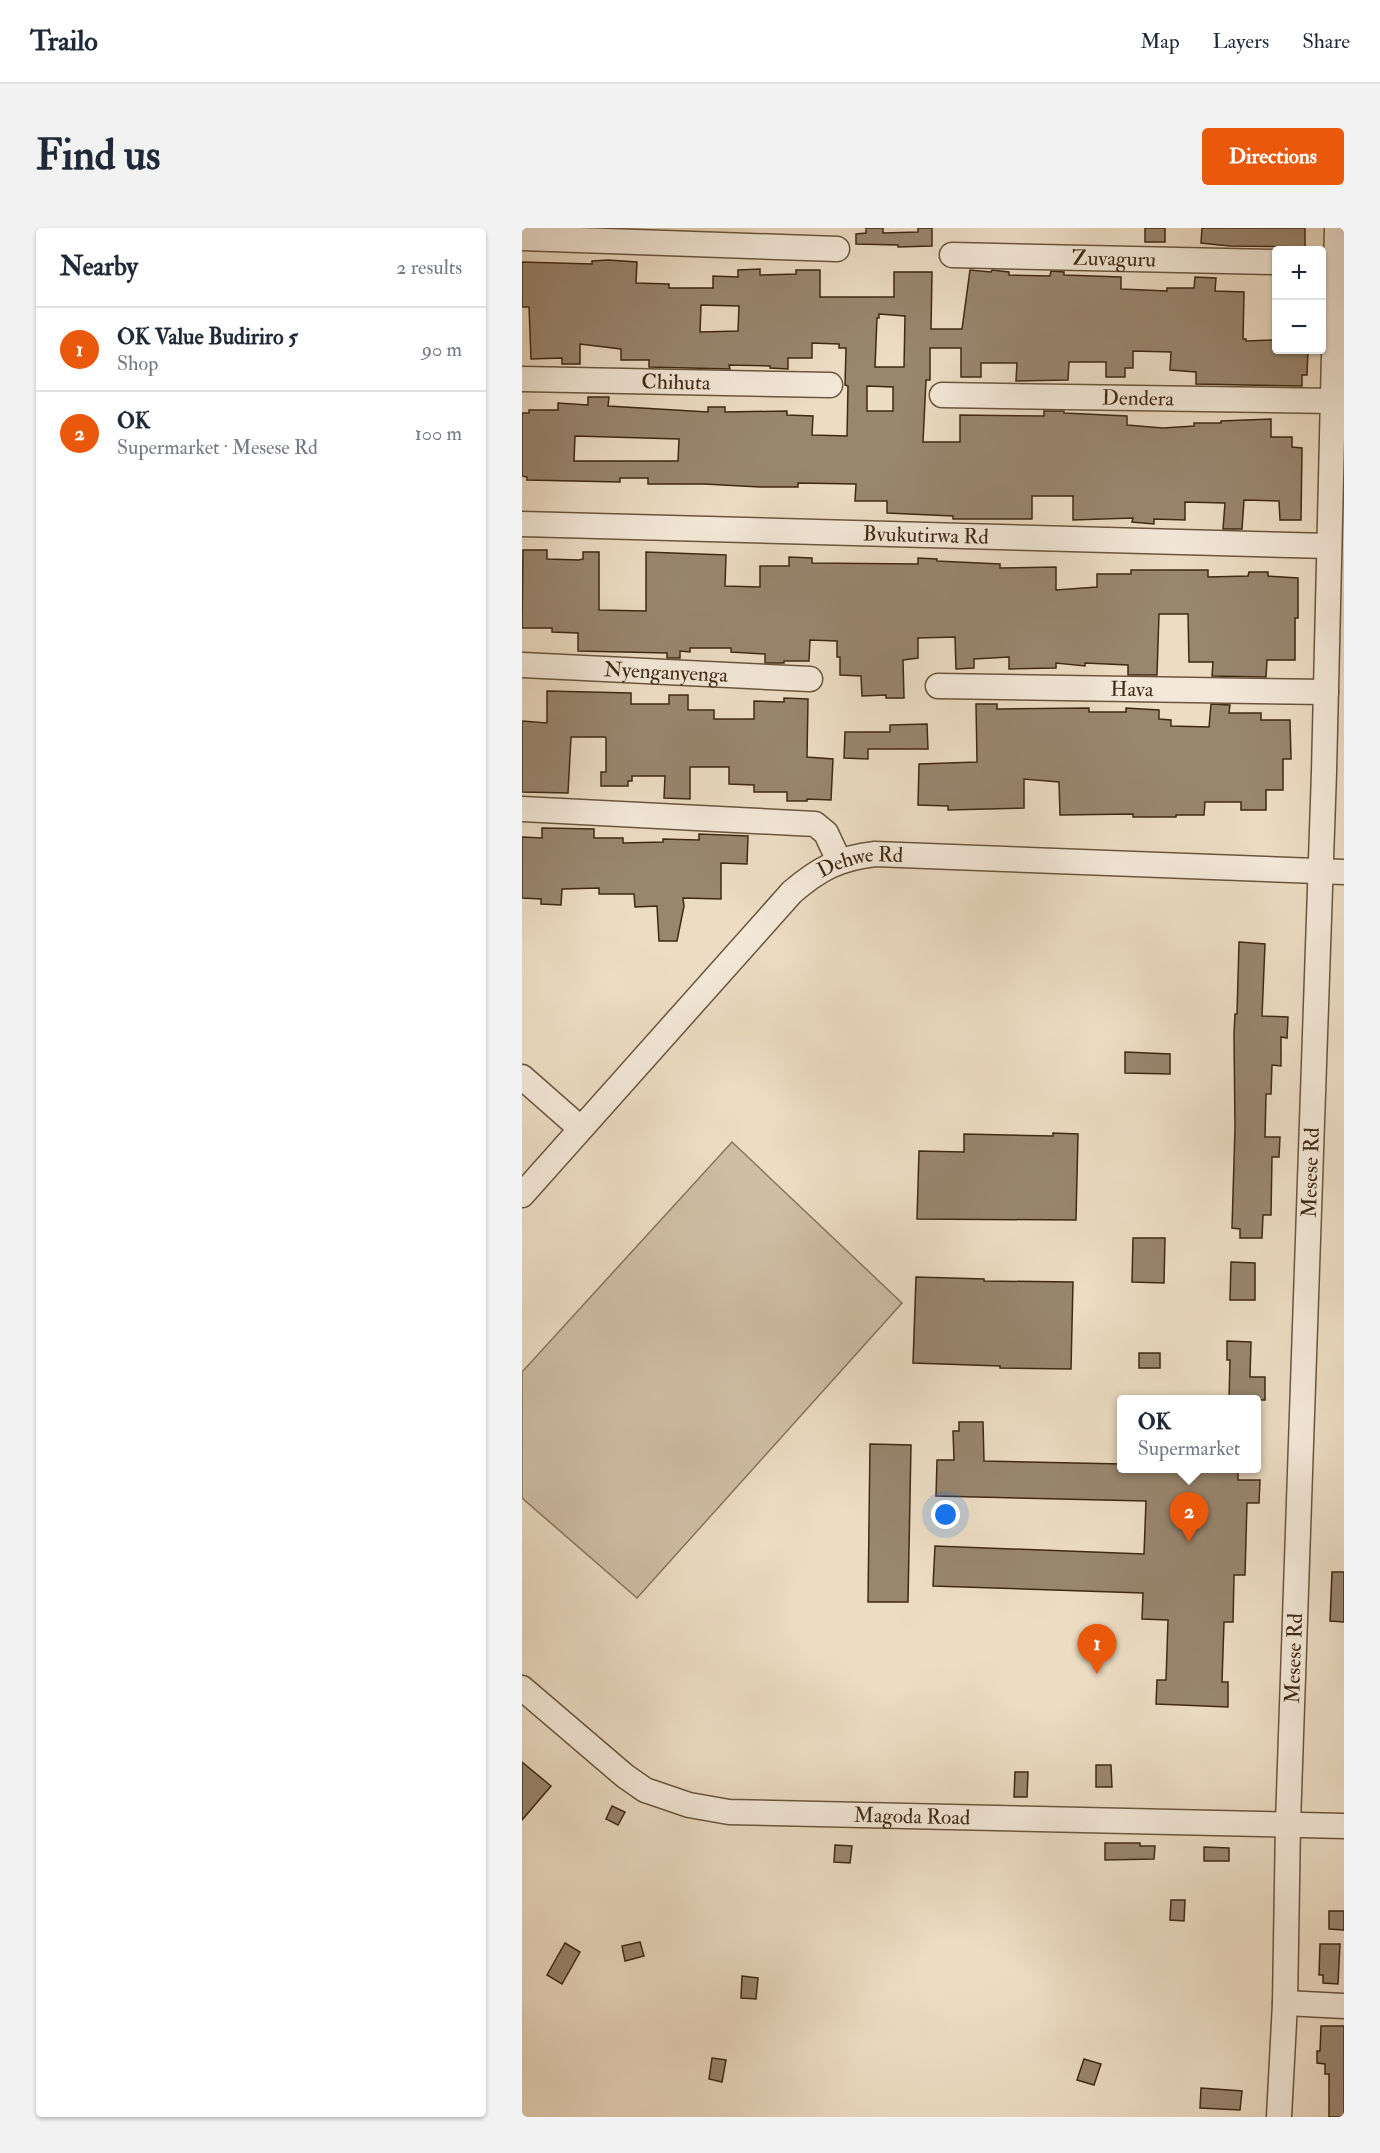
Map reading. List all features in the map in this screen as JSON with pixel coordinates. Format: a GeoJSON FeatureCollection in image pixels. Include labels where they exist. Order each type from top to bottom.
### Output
{"type":"FeatureCollection","features":[{"type":"Feature","properties":{"kind":"street","name":"Mesese Rd"},"geometry":{"type":"LineString","coordinates":[[1279,2117],[1285,2003],[1288,1823],[1326,692],[1333,401],[1329,263],[1337,228]]}},
{"type":"Feature","properties":{"kind":"street"},"geometry":{"type":"LineString","coordinates":[[522,238],[837,249]]}},
{"type":"Feature","properties":{"kind":"street","name":"Zuvaguru"},"geometry":{"type":"LineString","coordinates":[[952,255],[1272,262]]}},
{"type":"Feature","properties":{"kind":"street","name":"Chihuta"},"geometry":{"type":"LineString","coordinates":[[522,379],[831,385]]}},
{"type":"Feature","properties":{"kind":"street","name":"Dendera"},"geometry":{"type":"LineString","coordinates":[[942,395],[1333,401]]}},
{"type":"Feature","properties":{"kind":"street","name":"Bvukutirwa Rd"},"geometry":{"type":"LineString","coordinates":[[522,524],[1329,546]]}},
{"type":"Feature","properties":{"kind":"street","name":"Nyenganyenga"},"geometry":{"type":"LineString","coordinates":[[522,665],[810,679]]}},
{"type":"Feature","properties":{"kind":"street","name":"Hava"},"geometry":{"type":"LineString","coordinates":[[938,686],[1326,692]]}},
{"type":"Feature","properties":{"kind":"street"},"geometry":{"type":"LineString","coordinates":[[522,808],[815,824],[826,832],[839,861]]}},
{"type":"Feature","properties":{"kind":"street","name":"Dehwe Rd"},"geometry":{"type":"LineString","coordinates":[[522,1195],[792,892],[813,874],[839,861],[875,854],[1344,872]]}},
{"type":"Feature","properties":{"kind":"street"},"geometry":{"type":"LineString","coordinates":[[522,1077],[580,1128]]}},
{"type":"Feature","properties":{"kind":"street","name":"Magoda Road"},"geometry":{"type":"LineString","coordinates":[[522,1688],[625,1776],[645,1790],[689,1805],[729,1812],[1344,1826]]}},
{"type":"Feature","properties":{"kind":"street"},"geometry":{"type":"LineString","coordinates":[[1285,2003],[1344,2006]]}},
{"type":"Feature","properties":{"kind":"shaded area"},"geometry":{"type":"Polygon","coordinates":[[[732,1142],[902,1303],[637,1598],[522,1498],[522,1372],[732,1142]]]}},
{"type":"Feature","properties":{"kind":"building"},"geometry":{"type":"Polygon","coordinates":[[[866,228],[883,228],[883,233],[918,232],[918,228],[932,228],[932,246],[898,247],[898,245],[856,244],[856,234],[866,233],[866,228]]]}},
{"type":"Feature","properties":{"kind":"building"},"geometry":{"type":"Polygon","coordinates":[[[1145,228],[1165,228],[1165,242],[1145,242],[1145,228]]]}},
{"type":"Feature","properties":{"kind":"building"},"geometry":{"type":"Polygon","coordinates":[[[1202,228],[1305,228],[1305,246],[1230,246],[1201,243],[1202,228]]]}},
{"type":"Feature","properties":{"kind":"building"},"geometry":{"type":"Polygon","coordinates":[[[608,260],[637,262],[636,283],[669,284],[669,288],[713,288],[713,276],[738,277],[738,270],[760,269],[760,275],[796,274],[796,270],[820,270],[820,297],[894,297],[894,272],[932,272],[931,329],[962,329],[970,270],[1009,272],[1009,275],[1050,276],[1051,271],[1064,272],[1064,275],[1121,277],[1121,289],[1167,291],[1167,288],[1194,288],[1195,277],[1216,278],[1215,291],[1244,292],[1243,339],[1246,341],[1272,340],[1272,354],[1308,354],[1307,375],[1302,375],[1302,386],[1196,384],[1196,372],[1170,370],[1171,352],[1133,351],[1133,368],[1125,368],[1125,377],[1106,377],[1106,362],[1069,362],[1068,380],[1016,381],[1017,363],[981,363],[981,377],[961,377],[961,348],[930,348],[930,380],[926,380],[923,442],[960,442],[960,415],[1044,416],[1044,411],[1064,411],[1064,413],[1127,416],[1127,425],[1163,428],[1194,426],[1194,423],[1271,419],[1271,437],[1292,437],[1292,447],[1302,448],[1301,520],[1280,520],[1279,501],[1244,500],[1242,529],[1223,529],[1225,503],[1185,502],[1185,520],[1154,519],[1154,524],[1132,522],[1133,518],[1073,520],[1073,496],[1032,496],[1032,519],[953,519],[953,516],[887,513],[887,501],[855,501],[856,484],[798,483],[798,487],[760,487],[648,484],[648,478],[620,478],[620,482],[527,480],[527,477],[522,476],[522,413],[529,413],[529,410],[558,410],[558,403],[588,405],[588,397],[609,397],[608,406],[708,412],[708,407],[725,407],[725,412],[787,411],[787,415],[813,416],[812,435],[847,436],[846,348],[839,348],[839,344],[812,343],[812,358],[788,358],[788,369],[729,365],[730,369],[649,367],[649,360],[621,360],[621,349],[580,344],[580,364],[562,364],[562,358],[531,359],[529,307],[522,307],[522,262],[592,264],[592,261],[608,260]],[[701,305],[700,332],[738,331],[739,306],[701,305]],[[879,314],[875,367],[904,367],[905,316],[879,314]],[[867,386],[867,411],[893,411],[893,387],[867,386]],[[575,436],[574,461],[678,461],[679,439],[575,436]]]}},
{"type":"Feature","properties":{"kind":"building"},"geometry":{"type":"Polygon","coordinates":[[[523,550],[547,550],[547,559],[579,560],[583,559],[583,552],[599,552],[599,610],[646,611],[646,552],[726,555],[725,586],[760,587],[760,566],[789,566],[789,557],[812,558],[812,563],[918,564],[918,558],[1000,564],[1000,568],[1056,567],[1056,590],[1097,587],[1097,574],[1131,574],[1131,570],[1208,570],[1208,577],[1248,576],[1249,572],[1268,572],[1268,576],[1298,578],[1295,660],[1267,660],[1266,677],[1212,676],[1213,662],[1189,662],[1188,614],[1159,614],[1157,675],[1128,675],[1128,665],[1085,663],[1085,666],[1056,663],[1056,668],[1009,669],[1009,657],[974,659],[974,668],[956,669],[955,637],[918,638],[918,658],[903,660],[904,698],[886,698],[886,695],[862,696],[861,676],[840,675],[837,641],[810,640],[809,661],[765,663],[765,654],[731,652],[731,648],[690,648],[690,652],[680,651],[680,658],[667,658],[667,653],[578,651],[578,633],[552,632],[552,628],[522,628],[523,550]]]}},
{"type":"Feature","properties":{"kind":"building"},"geometry":{"type":"Polygon","coordinates":[[[547,691],[631,693],[631,704],[669,704],[669,695],[688,695],[688,710],[714,710],[714,719],[754,719],[754,701],[784,702],[784,698],[808,699],[807,757],[833,759],[831,800],[787,801],[787,792],[754,792],[754,785],[729,784],[729,767],[690,767],[690,799],[664,798],[665,776],[632,776],[632,781],[628,781],[628,786],[601,786],[601,772],[606,772],[605,737],[571,737],[568,793],[522,792],[522,721],[547,723],[547,691]]]}},
{"type":"Feature","properties":{"kind":"building"},"geometry":{"type":"Polygon","coordinates":[[[976,704],[997,704],[997,709],[1089,708],[1089,712],[1126,712],[1126,708],[1159,710],[1159,719],[1171,720],[1171,726],[1209,727],[1211,704],[1230,705],[1229,713],[1261,713],[1261,720],[1290,720],[1291,759],[1283,759],[1283,790],[1266,790],[1266,810],[1241,810],[1241,802],[1205,802],[1204,815],[1133,817],[1133,814],[1060,815],[1059,782],[1024,779],[1024,808],[948,810],[948,806],[918,805],[919,764],[977,762],[976,704]]]}},
{"type":"Feature","properties":{"kind":"building"},"geometry":{"type":"Polygon","coordinates":[[[927,724],[928,749],[868,749],[868,759],[844,758],[845,732],[890,732],[890,725],[927,724]]]}},
{"type":"Feature","properties":{"kind":"building"},"geometry":{"type":"Polygon","coordinates":[[[542,828],[594,829],[594,838],[623,838],[623,843],[663,842],[663,839],[699,840],[699,834],[748,836],[747,864],[721,863],[721,899],[683,898],[684,906],[677,941],[659,941],[657,906],[635,907],[634,894],[599,894],[599,888],[562,889],[561,905],[541,904],[541,899],[522,898],[522,837],[542,838],[542,828]]]}},
{"type":"Feature","properties":{"kind":"building"},"geometry":{"type":"Polygon","coordinates":[[[1239,942],[1265,944],[1262,1016],[1288,1017],[1287,1038],[1281,1037],[1281,1066],[1272,1065],[1271,1094],[1266,1094],[1265,1137],[1280,1137],[1279,1157],[1272,1157],[1271,1215],[1263,1215],[1262,1238],[1240,1238],[1240,1229],[1232,1228],[1235,1128],[1234,1034],[1235,1014],[1237,1014],[1239,942]]]}},
{"type":"Feature","properties":{"kind":"building"},"geometry":{"type":"Polygon","coordinates":[[[1125,1052],[1170,1054],[1170,1074],[1125,1073],[1125,1052]]]}},
{"type":"Feature","properties":{"kind":"building"},"geometry":{"type":"Polygon","coordinates":[[[1053,1133],[1078,1134],[1076,1220],[917,1219],[919,1151],[964,1152],[964,1134],[1053,1136],[1053,1133]]]}},
{"type":"Feature","properties":{"kind":"building"},"geometry":{"type":"Polygon","coordinates":[[[1133,1238],[1165,1238],[1164,1283],[1132,1282],[1133,1238]]]}},
{"type":"Feature","properties":{"kind":"building"},"geometry":{"type":"Polygon","coordinates":[[[1231,1262],[1255,1263],[1255,1300],[1230,1300],[1231,1262]]]}},
{"type":"Feature","properties":{"kind":"building"},"geometry":{"type":"Polygon","coordinates":[[[916,1277],[984,1279],[984,1281],[1073,1282],[1071,1369],[913,1363],[916,1277]]]}},
{"type":"Feature","properties":{"kind":"building"},"geometry":{"type":"Polygon","coordinates":[[[1227,1341],[1251,1342],[1250,1377],[1265,1377],[1265,1400],[1261,1400],[1261,1395],[1229,1395],[1230,1360],[1227,1360],[1227,1341]]]}},
{"type":"Feature","properties":{"kind":"building"},"geometry":{"type":"Polygon","coordinates":[[[1139,1353],[1160,1353],[1160,1368],[1139,1368],[1139,1353]]]}},
{"type":"Feature","properties":{"kind":"building"},"geometry":{"type":"Polygon","coordinates":[[[959,1422],[983,1422],[984,1461],[1117,1464],[1117,1473],[1238,1473],[1238,1480],[1260,1480],[1259,1503],[1247,1503],[1245,1575],[1234,1575],[1233,1622],[1224,1622],[1222,1682],[1228,1682],[1228,1707],[1156,1704],[1157,1680],[1166,1680],[1168,1620],[1142,1619],[1143,1593],[933,1586],[935,1546],[1144,1554],[1146,1501],[936,1496],[937,1460],[954,1460],[953,1431],[959,1431],[959,1422]]]}},
{"type":"Feature","properties":{"kind":"building"},"geometry":{"type":"Polygon","coordinates":[[[870,1444],[911,1445],[908,1602],[868,1602],[870,1444]]]}},
{"type":"Feature","properties":{"kind":"building"},"geometry":{"type":"Polygon","coordinates":[[[1332,1572],[1344,1572],[1344,1622],[1330,1621],[1332,1572]]]}},
{"type":"Feature","properties":{"kind":"building"},"geometry":{"type":"Polygon","coordinates":[[[522,1762],[551,1786],[522,1820],[522,1762]]]}},
{"type":"Feature","properties":{"kind":"building"},"geometry":{"type":"Polygon","coordinates":[[[1096,1765],[1111,1765],[1112,1787],[1096,1787],[1096,1765]]]}},
{"type":"Feature","properties":{"kind":"building"},"geometry":{"type":"Polygon","coordinates":[[[1015,1772],[1028,1772],[1027,1797],[1014,1797],[1015,1772]]]}},
{"type":"Feature","properties":{"kind":"building"},"geometry":{"type":"Polygon","coordinates":[[[612,1806],[625,1812],[618,1825],[606,1819],[612,1806]]]}},
{"type":"Feature","properties":{"kind":"building"},"geometry":{"type":"Polygon","coordinates":[[[1105,1843],[1140,1843],[1140,1846],[1155,1846],[1154,1859],[1105,1860],[1105,1843]]]}},
{"type":"Feature","properties":{"kind":"building"},"geometry":{"type":"Polygon","coordinates":[[[835,1845],[852,1846],[850,1863],[834,1862],[835,1845]]]}},
{"type":"Feature","properties":{"kind":"building"},"geometry":{"type":"Polygon","coordinates":[[[1204,1847],[1229,1848],[1229,1861],[1204,1861],[1204,1847]]]}},
{"type":"Feature","properties":{"kind":"building"},"geometry":{"type":"Polygon","coordinates":[[[1171,1900],[1185,1900],[1184,1921],[1170,1920],[1171,1900]]]}},
{"type":"Feature","properties":{"kind":"building"},"geometry":{"type":"Polygon","coordinates":[[[1329,1911],[1344,1911],[1344,1930],[1329,1929],[1329,1911]]]}},
{"type":"Feature","properties":{"kind":"building"},"geometry":{"type":"Polygon","coordinates":[[[640,1942],[644,1956],[625,1961],[622,1946],[640,1942]]]}},
{"type":"Feature","properties":{"kind":"building"},"geometry":{"type":"Polygon","coordinates":[[[565,1943],[580,1952],[562,1984],[547,1975],[565,1943]]]}},
{"type":"Feature","properties":{"kind":"building"},"geometry":{"type":"Polygon","coordinates":[[[1320,1944],[1340,1944],[1338,1984],[1323,1983],[1323,1975],[1319,1975],[1320,1944]]]}},
{"type":"Feature","properties":{"kind":"building"},"geometry":{"type":"Polygon","coordinates":[[[742,1976],[758,1978],[756,1999],[741,1998],[742,1976]]]}},
{"type":"Feature","properties":{"kind":"building"},"geometry":{"type":"Polygon","coordinates":[[[1321,2026],[1344,2026],[1344,2117],[1329,2117],[1329,2074],[1325,2074],[1325,2064],[1317,2063],[1321,2026]]]}},
{"type":"Feature","properties":{"kind":"building"},"geometry":{"type":"Polygon","coordinates":[[[712,2058],[726,2060],[722,2082],[709,2079],[712,2058]]]}},
{"type":"Feature","properties":{"kind":"building"},"geometry":{"type":"Polygon","coordinates":[[[1084,2059],[1101,2064],[1094,2085],[1077,2080],[1084,2059]]]}},
{"type":"Feature","properties":{"kind":"building"},"geometry":{"type":"Polygon","coordinates":[[[1201,2088],[1242,2091],[1240,2110],[1200,2108],[1201,2088]]]}},
{"type":"Feature","properties":{"kind":"place","name":"OK"},"geometry":{"type":"Point","coordinates":[1189,1542]}},
{"type":"Feature","properties":{"kind":"place","name":"OK Value Budiriro 5"},"geometry":{"type":"Point","coordinates":[1097,1674]}}]}
